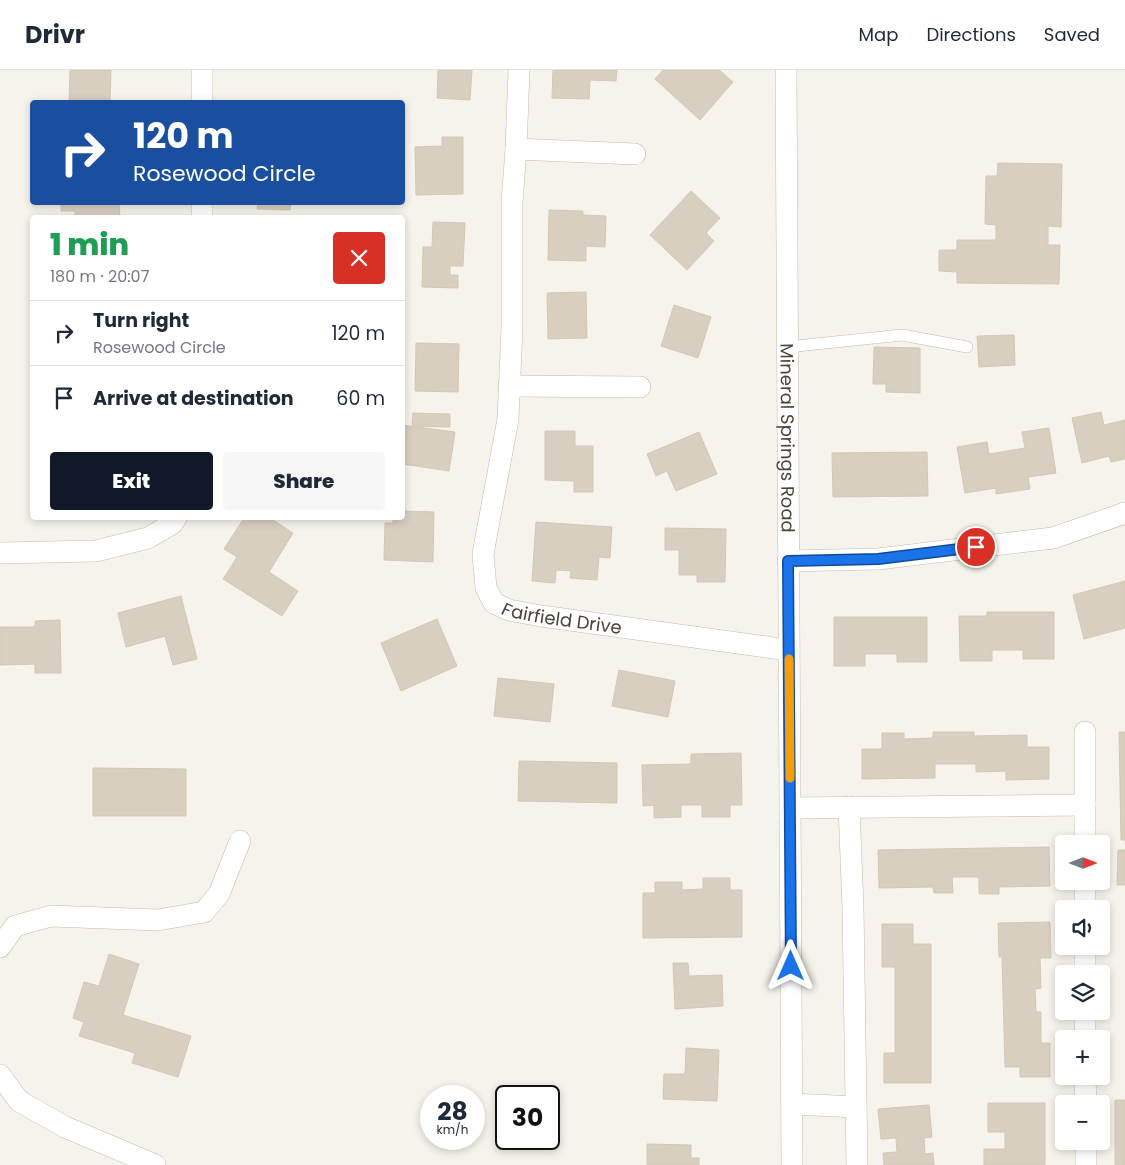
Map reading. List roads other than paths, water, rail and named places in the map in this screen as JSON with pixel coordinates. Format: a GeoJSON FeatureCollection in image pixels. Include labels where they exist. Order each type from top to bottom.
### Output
{"type":"FeatureCollection","features":[{"type":"Feature","properties":{"kind":"street"},"geometry":{"type":"LineString","coordinates":[[202,70],[202,100]]}},
{"type":"Feature","properties":{"kind":"street","name":"Fairfield Drive"},"geometry":{"type":"LineString","coordinates":[[519,70],[512,202],[512,328],[508,419],[483,554],[486,588],[494,603],[508,610],[789,650]]}},
{"type":"Feature","properties":{"kind":"street","name":"Mineral Springs Road"},"geometry":{"type":"LineString","coordinates":[[786,70],[792,1165]]}},
{"type":"Feature","properties":{"kind":"street"},"geometry":{"type":"LineString","coordinates":[[516,149],[635,154]]}},
{"type":"Feature","properties":{"kind":"street"},"geometry":{"type":"LineString","coordinates":[[509,386],[640,387]]}},
{"type":"Feature","properties":{"kind":"street"},"geometry":{"type":"LineString","coordinates":[[788,561],[878,559],[1053,538],[1125,513]]}},
{"type":"Feature","properties":{"kind":"street"},"geometry":{"type":"LineString","coordinates":[[0,553],[96,551],[148,538],[172,524],[175,520]]}},
{"type":"Feature","properties":{"kind":"street"},"geometry":{"type":"LineString","coordinates":[[1085,732],[1085,835]]}},
{"type":"Feature","properties":{"kind":"street"},"geometry":{"type":"LineString","coordinates":[[790,808],[1085,805]]}},
{"type":"Feature","properties":{"kind":"street"},"geometry":{"type":"LineString","coordinates":[[849,807],[853,908],[857,1165]]}},
{"type":"Feature","properties":{"kind":"street"},"geometry":{"type":"LineString","coordinates":[[0,947],[15,926],[51,916],[158,920],[204,912],[219,894],[240,841]]}},
{"type":"Feature","properties":{"kind":"street"},"geometry":{"type":"LineString","coordinates":[[0,1075],[18,1101],[65,1127],[155,1165]]}},
{"type":"Feature","properties":{"kind":"street"},"geometry":{"type":"LineString","coordinates":[[792,1104],[856,1106]]}},
{"type":"Feature","properties":{"kind":"street"},"geometry":{"type":"LineString","coordinates":[[1086,1150],[1086,1165]]}},
{"type":"Feature","properties":{"kind":"lane"},"geometry":{"type":"LineString","coordinates":[[787,346],[902,335],[967,346]]}}]}
